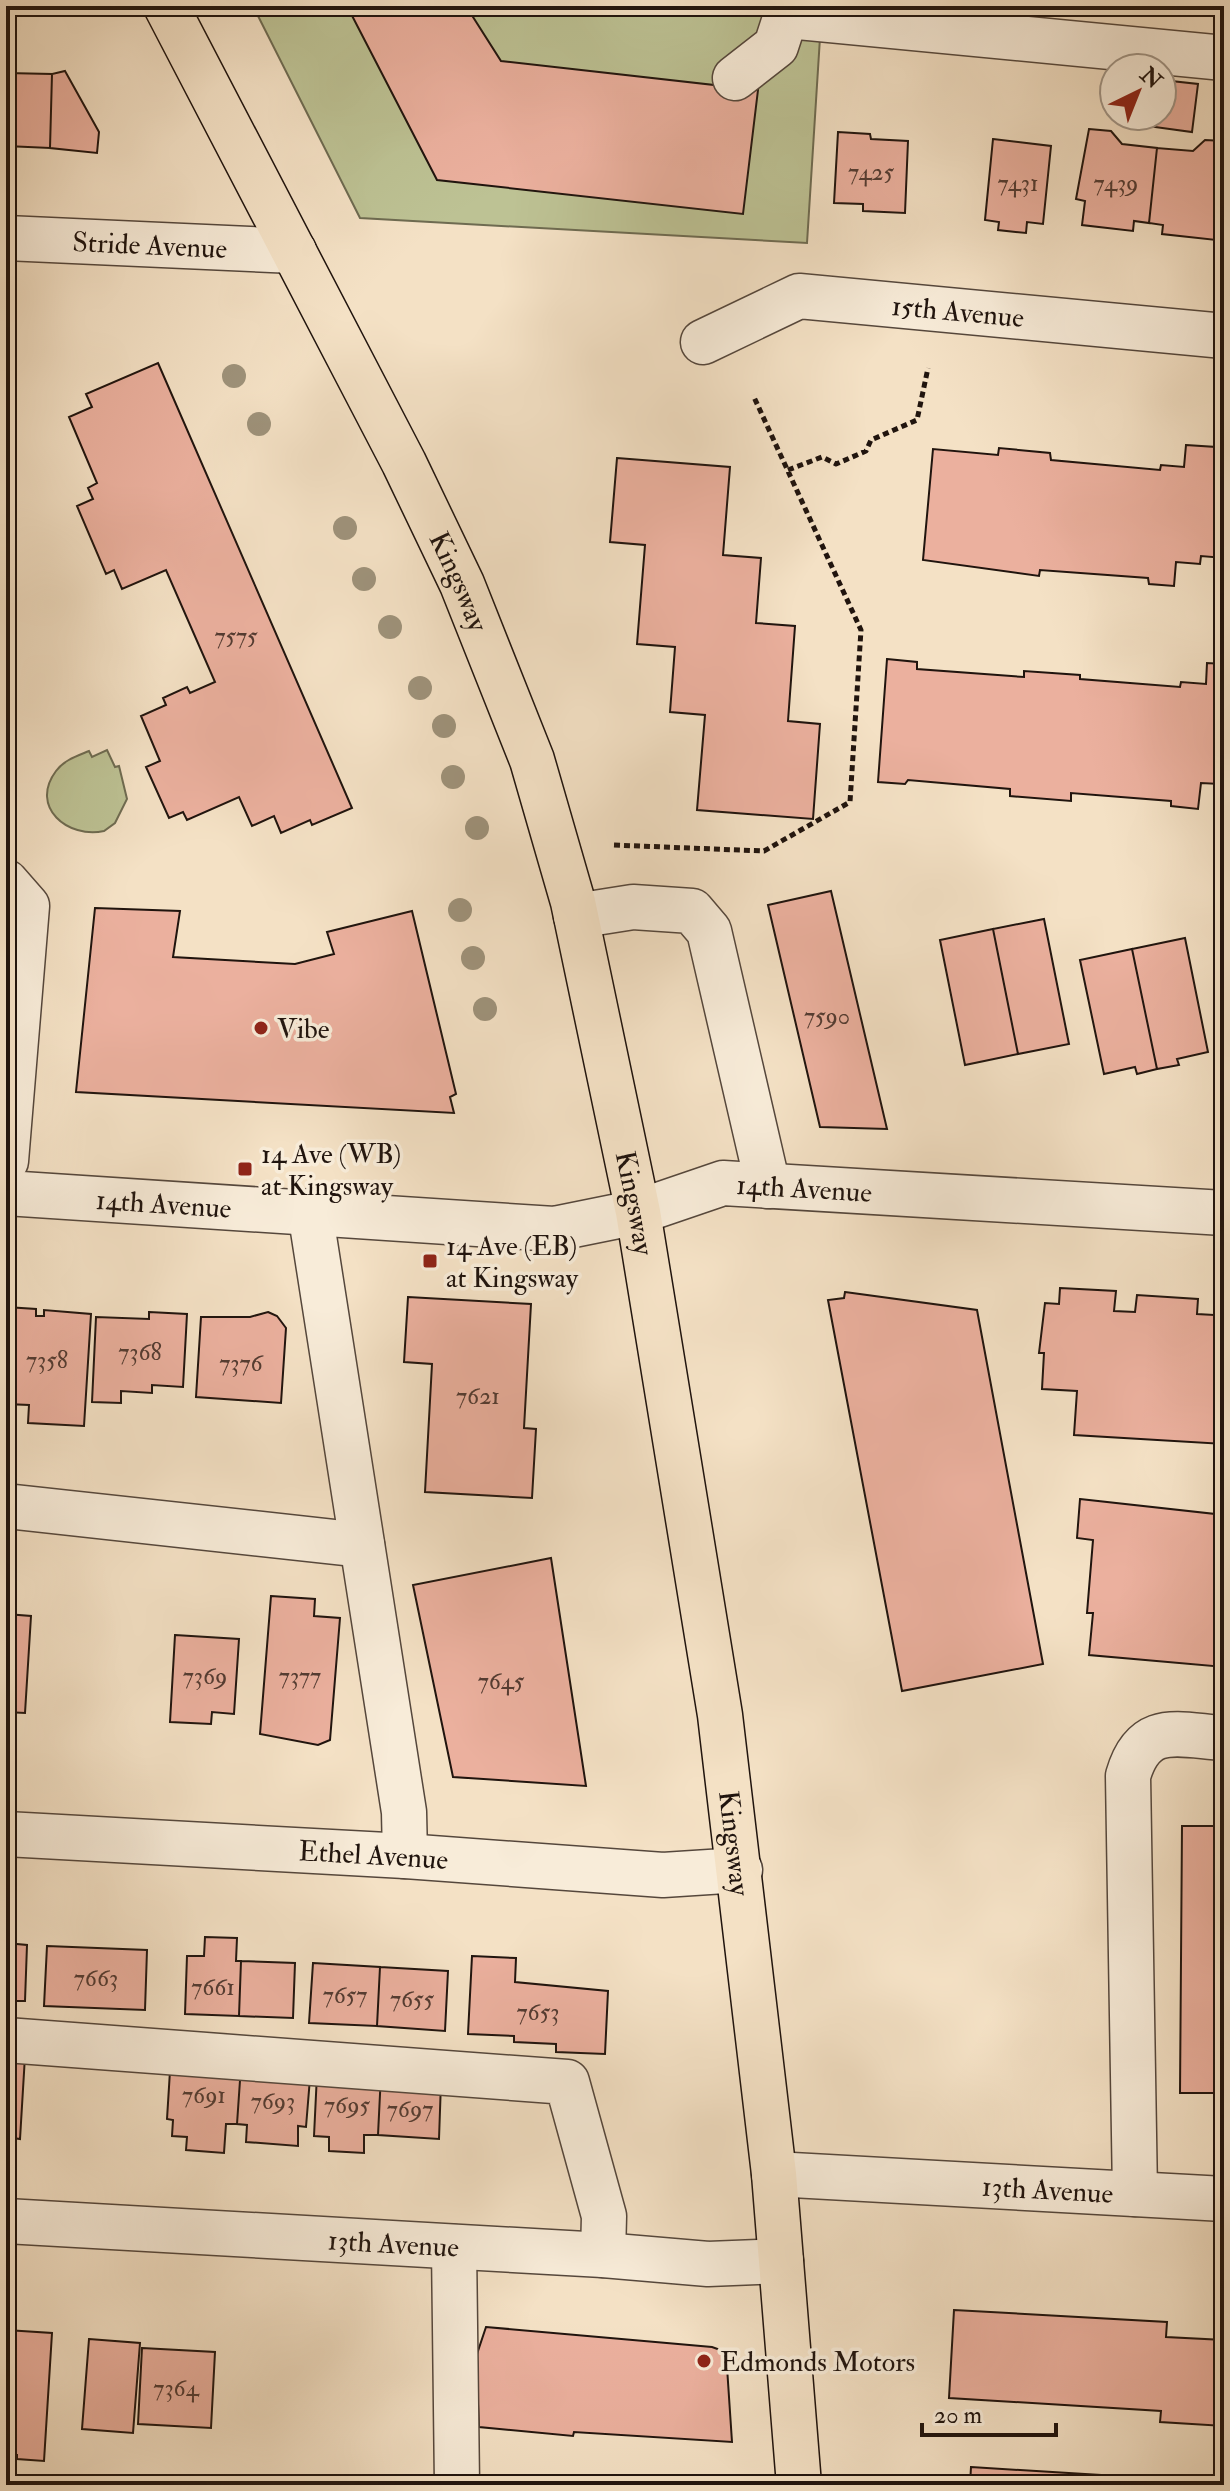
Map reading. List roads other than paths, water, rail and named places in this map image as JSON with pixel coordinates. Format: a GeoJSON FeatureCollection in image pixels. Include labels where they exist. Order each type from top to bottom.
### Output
{"type":"FeatureCollection","features":[{"type":"Feature","properties":{"kind":"main road","name":"Kingsway"},"geometry":{"type":"LineString","coordinates":[[166,6],[404,463],[462,584],[532,760],[576,916],[638,1212],[720,1715],[774,2174],[799,2485]]}},
{"type":"Feature","properties":{"kind":"street"},"geometry":{"type":"LineString","coordinates":[[735,78],[776,46],[789,11],[844,14],[1224,58]]}},
{"type":"Feature","properties":{"kind":"street","name":"Stride Avenue"},"geometry":{"type":"LineString","coordinates":[[6,238],[294,251]]}},
{"type":"Feature","properties":{"kind":"street","name":"15th Avenue"},"geometry":{"type":"LineString","coordinates":[[703,342],[799,296],[1224,336]]}},
{"type":"Feature","properties":{"kind":"street"},"geometry":{"type":"LineString","coordinates":[[6,882],[27,906],[6,1161]]}},
{"type":"Feature","properties":{"kind":"street"},"geometry":{"type":"LineString","coordinates":[[576,916],[633,907],[692,911],[709,931],[768,1186]]}},
{"type":"Feature","properties":{"kind":"street","name":"14th Avenue"},"geometry":{"type":"LineString","coordinates":[[6,1193],[554,1229],[638,1212],[723,1183],[1224,1213]]}},
{"type":"Feature","properties":{"kind":"street"},"geometry":{"type":"LineString","coordinates":[[310,1211],[404,1812],[405,1856]]}},
{"type":"Feature","properties":{"kind":"street"},"geometry":{"type":"LineString","coordinates":[[6,1506],[362,1545]]}},
{"type":"Feature","properties":{"kind":"street"},"geometry":{"type":"LineString","coordinates":[[1135,2194],[1128,1776],[1133,1757],[1146,1740],[1162,1734],[1224,1738]]}},
{"type":"Feature","properties":{"kind":"street","name":"Ethel Avenue"},"geometry":{"type":"LineString","coordinates":[[6,1834],[405,1856],[663,1875],[740,1870]]}},
{"type":"Feature","properties":{"kind":"street"},"geometry":{"type":"LineString","coordinates":[[6,2040],[567,2082],[604,2216],[603,2255]]}},
{"type":"Feature","properties":{"kind":"street","name":"13th Avenue"},"geometry":{"type":"LineString","coordinates":[[774,2174],[1224,2199]]}},
{"type":"Feature","properties":{"kind":"street","name":"13th Avenue"},"geometry":{"type":"LineString","coordinates":[[6,2221],[603,2255],[708,2264],[781,2261]]}},
{"type":"Feature","properties":{"kind":"street"},"geometry":{"type":"LineString","coordinates":[[454,2247],[457,2485]]}},
{"type":"Feature","properties":{"kind":"place","name":"Vibe"},"geometry":{"type":"Point","coordinates":[261,1028]}},
{"type":"Feature","properties":{"kind":"place","name":"14 Ave (WB) at Kingsway"},"geometry":{"type":"Point","coordinates":[245,1169]}},
{"type":"Feature","properties":{"kind":"place","name":"14 Ave (EB) at Kingsway"},"geometry":{"type":"Point","coordinates":[430,1261]}},
{"type":"Feature","properties":{"kind":"place","name":"Edmonds Motors"},"geometry":{"type":"Point","coordinates":[704,2361]}}]}
